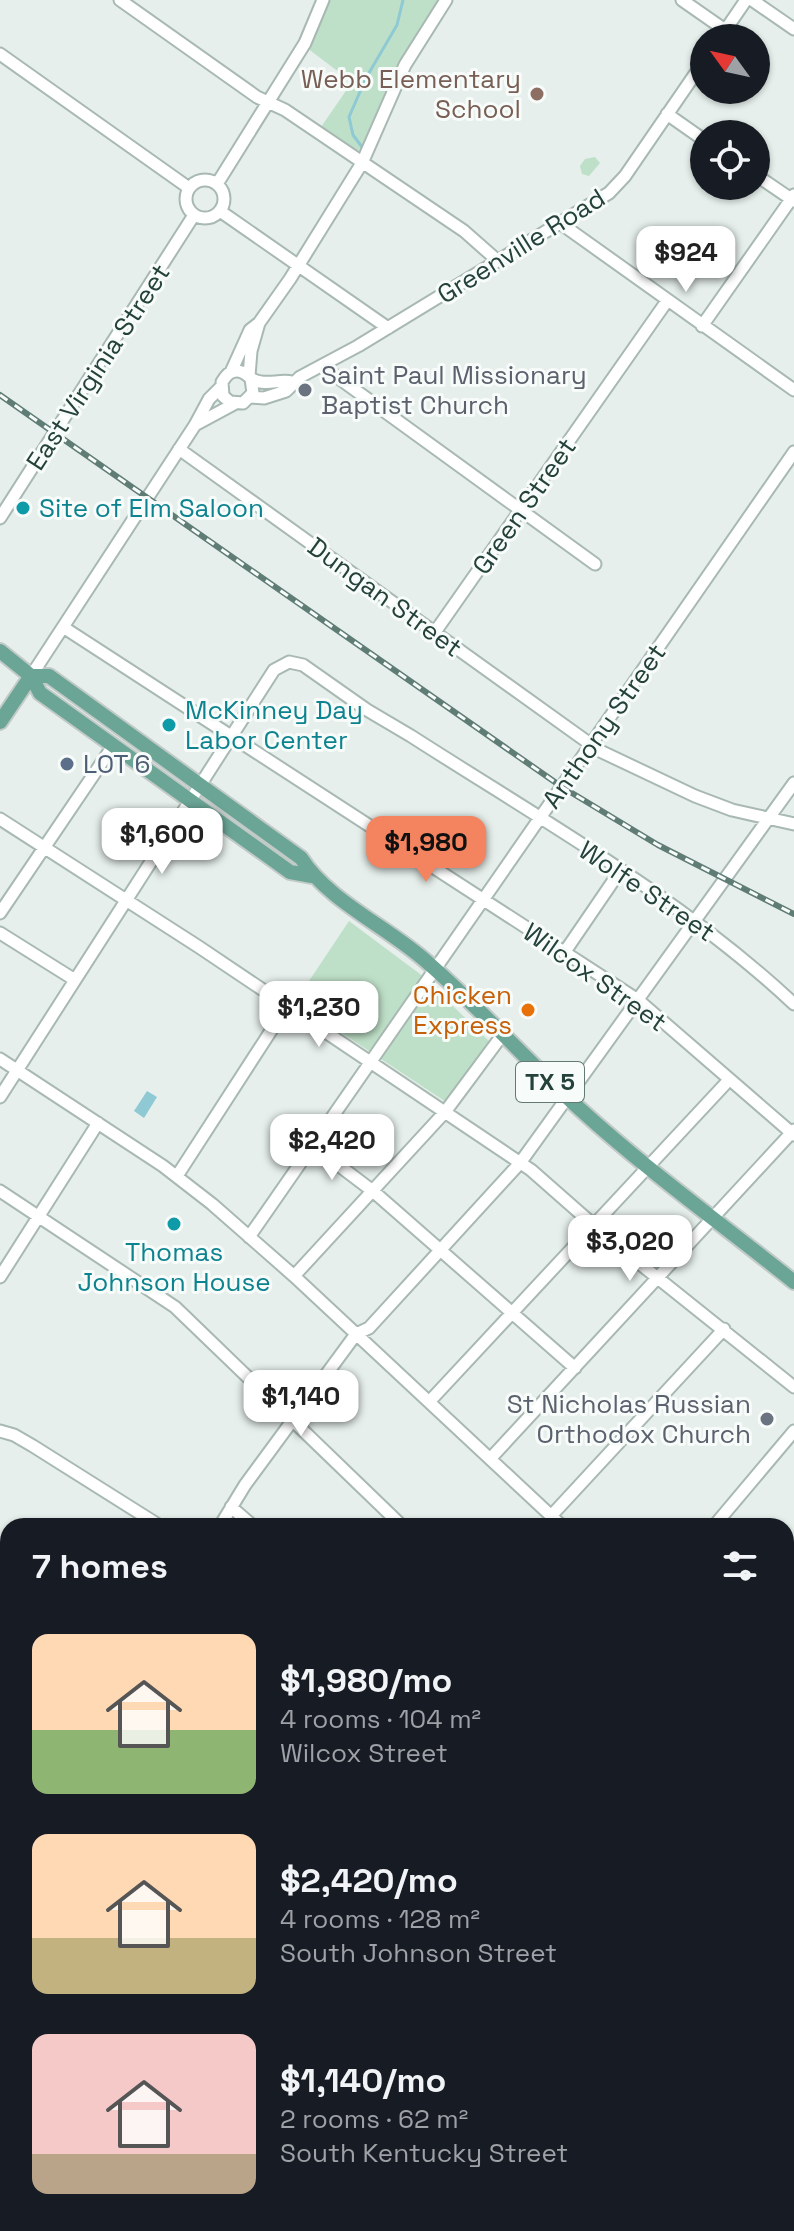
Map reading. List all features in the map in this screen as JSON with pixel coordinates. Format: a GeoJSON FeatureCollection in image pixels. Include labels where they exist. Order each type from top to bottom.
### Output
{"type":"FeatureCollection","features":[{"type":"Feature","properties":{"kind":"main road","name":"TX 5"},"geometry":{"type":"LineString","coordinates":[[0,651],[31,676],[40,693],[113,746],[290,872],[312,876]]}},
{"type":"Feature","properties":{"kind":"main road","name":"TX 5"},"geometry":{"type":"LineString","coordinates":[[31,676],[49,676],[301,858],[312,876],[436,969],[568,1098],[794,1282]]}},
{"type":"Feature","properties":{"kind":"main road"},"geometry":{"type":"LineString","coordinates":[[0,722],[31,676]]}},
{"type":"Feature","properties":{"kind":"street"},"geometry":{"type":"LineString","coordinates":[[120,0],[199,58],[285,110],[450,221],[498,261]]}},
{"type":"Feature","properties":{"kind":"street"},"geometry":{"type":"LineString","coordinates":[[217,184],[305,43],[323,0]]}},
{"type":"Feature","properties":{"kind":"street"},"geometry":{"type":"LineString","coordinates":[[31,676],[195,425],[203,408],[231,372],[250,330],[259,323],[300,264],[362,163],[405,65],[446,0]]}},
{"type":"Feature","properties":{"kind":"street"},"geometry":{"type":"LineString","coordinates":[[682,0],[710,24]]}},
{"type":"Feature","properties":{"kind":"street"},"geometry":{"type":"LineString","coordinates":[[729,24],[746,0]]}},
{"type":"Feature","properties":{"kind":"street"},"geometry":{"type":"LineString","coordinates":[[752,0],[794,29]]}},
{"type":"Feature","properties":{"kind":"street"},"geometry":{"type":"LineString","coordinates":[[0,54],[189,188]]}},
{"type":"Feature","properties":{"kind":"street","name":"Greenville Road"},"geometry":{"type":"LineString","coordinates":[[251,397],[264,398],[286,391],[292,382],[388,328],[616,187],[690,81]]}},
{"type":"Feature","properties":{"kind":"street"},"geometry":{"type":"LineString","coordinates":[[667,114],[690,130]]}},
{"type":"Feature","properties":{"kind":"street"},"geometry":{"type":"LineString","coordinates":[[202,180],[217,184],[224,198],[220,211],[210,218],[194,215],[186,204],[189,188],[202,180]]}},
{"type":"Feature","properties":{"kind":"street"},"geometry":{"type":"LineString","coordinates":[[702,326],[793,198],[770,184]]}},
{"type":"Feature","properties":{"kind":"street"},"geometry":{"type":"LineString","coordinates":[[220,211],[388,328]]}},
{"type":"Feature","properties":{"kind":"street","name":"East Virginia Street"},"geometry":{"type":"LineString","coordinates":[[0,518],[194,215]]}},
{"type":"Feature","properties":{"kind":"street"},"geometry":{"type":"LineString","coordinates":[[560,223],[794,390]]}},
{"type":"Feature","properties":{"kind":"street","name":"Green Street"},"geometry":{"type":"LineString","coordinates":[[435,632],[667,301]]}},
{"type":"Feature","properties":{"kind":"street"},"geometry":{"type":"LineString","coordinates":[[195,425],[221,408],[243,403],[251,397],[254,388],[250,378],[251,351],[259,323]]}},
{"type":"Feature","properties":{"kind":"street"},"geometry":{"type":"LineString","coordinates":[[322,366],[595,564]]}},
{"type":"Feature","properties":{"kind":"street"},"geometry":{"type":"LineString","coordinates":[[231,372],[240,372],[250,378],[292,382]]}},
{"type":"Feature","properties":{"kind":"street"},"geometry":{"type":"LineString","coordinates":[[221,387],[223,396],[234,404]]}},
{"type":"Feature","properties":{"kind":"street","name":"Dungan Street"},"geometry":{"type":"LineString","coordinates":[[179,449],[603,753],[695,796],[768,820],[794,824]]}},
{"type":"Feature","properties":{"kind":"street","name":"Anthony Street"},"geometry":{"type":"LineString","coordinates":[[249,1237],[794,452]]}},
{"type":"Feature","properties":{"kind":"street","name":"Wilcox Street"},"geometry":{"type":"LineString","coordinates":[[63,627],[638,1000],[728,1081],[793,1133]]}},
{"type":"Feature","properties":{"kind":"street","name":"Wolfe Street"},"geometry":{"type":"LineString","coordinates":[[231,737],[274,670],[289,662],[303,665],[367,710],[540,819],[694,922],[733,950],[794,1004]]}},
{"type":"Feature","properties":{"kind":"street"},"geometry":{"type":"LineString","coordinates":[[0,1097],[231,737]]}},
{"type":"Feature","properties":{"kind":"street"},"geometry":{"type":"LineString","coordinates":[[0,913],[113,746]]}},
{"type":"Feature","properties":{"kind":"street"},"geometry":{"type":"LineString","coordinates":[[225,1518],[356,1334],[369,1328],[520,1163],[794,783]]}},
{"type":"Feature","properties":{"kind":"street"},"geometry":{"type":"LineString","coordinates":[[0,819],[520,1163],[593,1226],[794,1387]]}},
{"type":"Feature","properties":{"kind":"street"},"geometry":{"type":"LineString","coordinates":[[564,953],[620,871]]}},
{"type":"Feature","properties":{"kind":"street"},"geometry":{"type":"LineString","coordinates":[[0,933],[75,980]]}},
{"type":"Feature","properties":{"kind":"street"},"geometry":{"type":"LineString","coordinates":[[177,1176],[287,1006]]}},
{"type":"Feature","properties":{"kind":"street"},"geometry":{"type":"LineString","coordinates":[[294,1276],[445,1112],[503,1034]]}},
{"type":"Feature","properties":{"kind":"street"},"geometry":{"type":"LineString","coordinates":[[0,1059],[177,1176],[294,1276],[551,1516],[724,1329]]}},
{"type":"Feature","properties":{"kind":"street"},"geometry":{"type":"LineString","coordinates":[[429,1402],[728,1081]]}},
{"type":"Feature","properties":{"kind":"street"},"geometry":{"type":"LineString","coordinates":[[0,1277],[98,1123]]}},
{"type":"Feature","properties":{"kind":"street"},"geometry":{"type":"LineString","coordinates":[[490,1459],[793,1133]]}},
{"type":"Feature","properties":{"kind":"street"},"geometry":{"type":"LineString","coordinates":[[312,1145],[374,1192],[575,1368]]}},
{"type":"Feature","properties":{"kind":"street"},"geometry":{"type":"LineString","coordinates":[[0,1191],[175,1307],[393,1518]]}},
{"type":"Feature","properties":{"kind":"street"},"geometry":{"type":"LineString","coordinates":[[721,1518],[794,1431]]}},
{"type":"Feature","properties":{"kind":"street"},"geometry":{"type":"LineString","coordinates":[[1,1433],[14,1435],[33,1446],[147,1518]]}},
{"type":"Feature","properties":{"kind":"street"},"geometry":{"type":"LineString","coordinates":[[231,1507],[244,1518]]}},
{"type":"Feature","properties":{"kind":"green space"},"geometry":{"type":"Polygon","coordinates":[[[326,0],[438,0],[398,65],[361,151],[349,147],[321,127],[352,82],[307,48],[326,0]]]}},
{"type":"Feature","properties":{"kind":"green space"},"geometry":{"type":"Polygon","coordinates":[[[595,157],[600,163],[589,176],[582,174],[580,166],[585,159],[595,157]]]}},
{"type":"Feature","properties":{"kind":"green space"},"geometry":{"type":"Polygon","coordinates":[[[349,921],[420,974],[491,1043],[449,1104],[295,1002],[349,921]]]}},
{"type":"Feature","properties":{"kind":"water"},"geometry":{"type":"Polygon","coordinates":[[[147,1091],[157,1097],[144,1118],[134,1111],[147,1091]]]}},
{"type":"Feature","properties":{"kind":"waterway"},"geometry":{"type":"LineString","coordinates":[[362,147],[353,135],[349,117],[366,78],[397,25],[403,0]]}},
{"type":"Feature","properties":{"kind":"railway"},"geometry":{"type":"LineString","coordinates":[[0,395],[562,787],[658,845],[794,914]]}},
{"type":"Feature","properties":{"kind":"place","name":"Webb Elementary School"},"geometry":{"type":"Point","coordinates":[537,94]}},
{"type":"Feature","properties":{"kind":"place","name":"Saint Paul Missionary Baptist Church"},"geometry":{"type":"Point","coordinates":[305,390]}},
{"type":"Feature","properties":{"kind":"place","name":"Site of Elm Saloon"},"geometry":{"type":"Point","coordinates":[23,508]}},
{"type":"Feature","properties":{"kind":"place","name":"McKinney Day Labor Center"},"geometry":{"type":"Point","coordinates":[169,725]}},
{"type":"Feature","properties":{"kind":"place","name":"LOT 6"},"geometry":{"type":"Point","coordinates":[67,764]}},
{"type":"Feature","properties":{"kind":"place","name":"Chicken Express"},"geometry":{"type":"Point","coordinates":[528,1010]}},
{"type":"Feature","properties":{"kind":"place","name":"Thomas Johnson House"},"geometry":{"type":"Point","coordinates":[174,1224]}},
{"type":"Feature","properties":{"kind":"place","name":"St Nicholas Russian Orthodox Church"},"geometry":{"type":"Point","coordinates":[767,1419]}}]}
